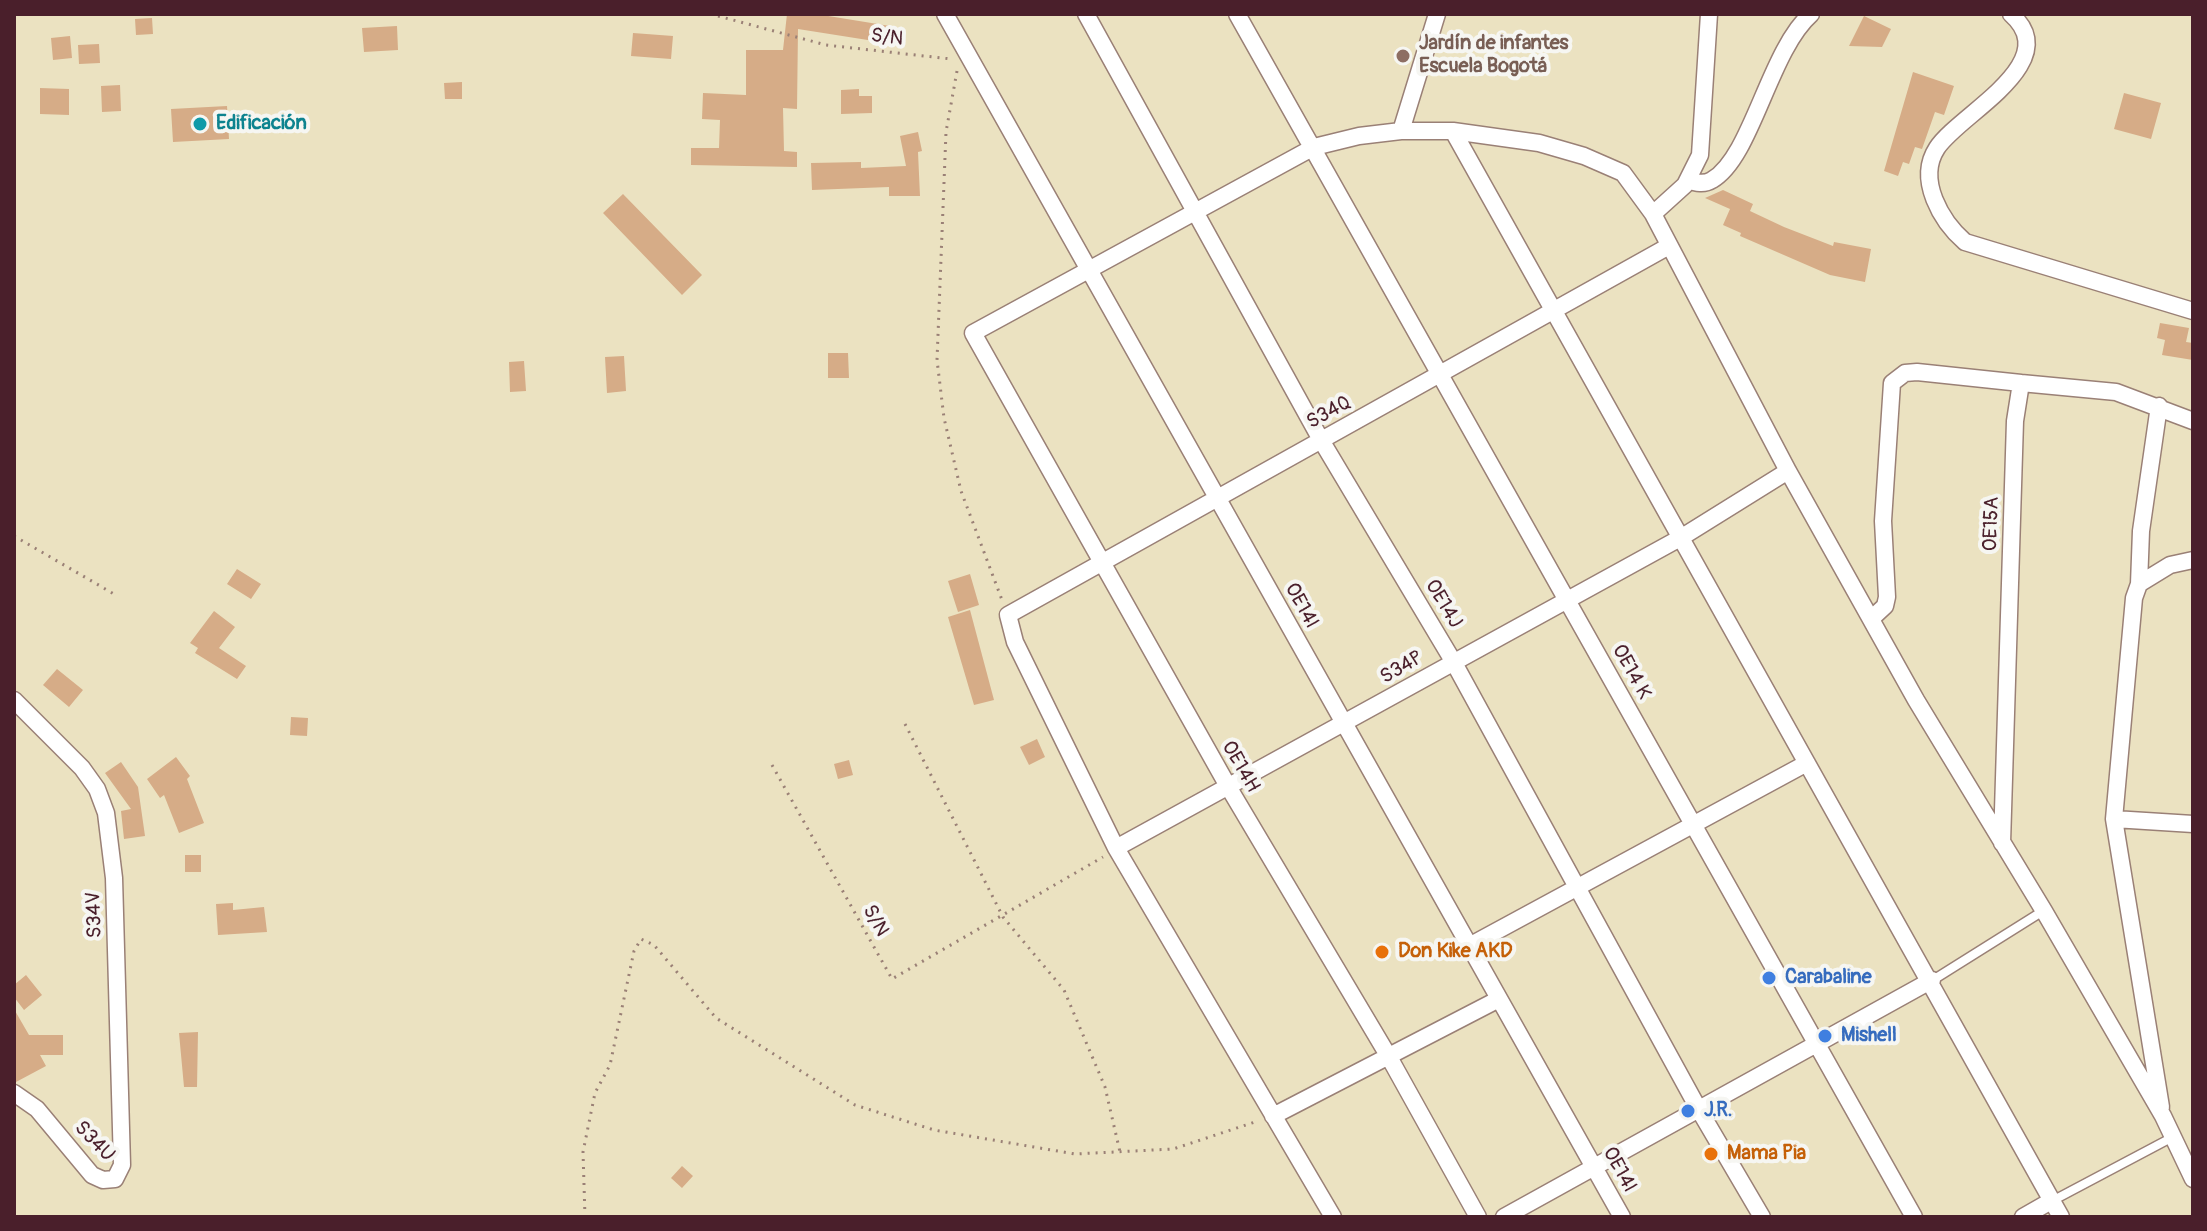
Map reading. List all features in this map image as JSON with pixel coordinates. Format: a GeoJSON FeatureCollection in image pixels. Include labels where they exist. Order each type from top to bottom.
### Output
{"type":"FeatureCollection","features":[{"type":"Feature","properties":{"kind":"street","name":"OE14I"},"geometry":{"type":"LineString","coordinates":[[945,14],[1622,1217]]}},
{"type":"Feature","properties":{"kind":"street","name":"OE14J"},"geometry":{"type":"LineString","coordinates":[[1086,14],[1321,440],[1453,661],[1698,1108],[1762,1217]]}},
{"type":"Feature","properties":{"kind":"street","name":"OE14 K"},"geometry":{"type":"LineString","coordinates":[[1237,14],[1914,1217]]}},
{"type":"Feature","properties":{"kind":"street"},"geometry":{"type":"LineString","coordinates":[[1401,131],[1437,14]]}},
{"type":"Feature","properties":{"kind":"street"},"geometry":{"type":"LineString","coordinates":[[1653,214],[1688,180],[1700,155],[1709,14]]}},
{"type":"Feature","properties":{"kind":"street"},"geometry":{"type":"LineString","coordinates":[[1688,180],[1700,183],[1712,180],[1732,159],[1790,39],[1811,14]]}},
{"type":"Feature","properties":{"kind":"street"},"geometry":{"type":"LineString","coordinates":[[2011,14],[2021,24],[2026,40],[2021,63],[1996,94],[1935,150],[1931,179],[1944,221],[1965,242],[2193,311]]}},
{"type":"Feature","properties":{"kind":"street"},"geometry":{"type":"LineString","coordinates":[[1089,270],[1314,147],[1359,136],[1401,131],[1453,131],[1539,143],[1584,156],[1623,173],[1653,214],[1788,471],[1871,619],[2163,1116],[2193,1179]]}},
{"type":"Feature","properties":{"kind":"street"},"geometry":{"type":"LineString","coordinates":[[1453,131],[1932,980],[2061,1217]]}},
{"type":"Feature","properties":{"kind":"street","name":"S34Q"},"geometry":{"type":"LineString","coordinates":[[1008,615],[1669,246]]}},
{"type":"Feature","properties":{"kind":"street","name":"OE14H"},"geometry":{"type":"LineString","coordinates":[[1089,270],[973,333],[1229,788],[1389,1057],[1478,1217]]}},
{"type":"Feature","properties":{"kind":"street"},"geometry":{"type":"LineString","coordinates":[[1871,619],[1885,606],[1887,597],[1883,521],[1893,421],[1892,383],[1905,373],[2085,387],[2159,406],[2193,421]]}},
{"type":"Feature","properties":{"kind":"street","name":"OE15A"},"geometry":{"type":"LineString","coordinates":[[2002,844],[2015,421],[2021,383]]}},
{"type":"Feature","properties":{"kind":"street"},"geometry":{"type":"LineString","coordinates":[[2159,406],[2141,531],[2139,584],[2134,598],[2114,819],[2163,1116]]}},
{"type":"Feature","properties":{"kind":"street","name":"S34P"},"geometry":{"type":"LineString","coordinates":[[1116,848],[1682,537],[1788,471]]}},
{"type":"Feature","properties":{"kind":"street"},"geometry":{"type":"LineString","coordinates":[[2139,584],[2170,565],[2193,560]]}},
{"type":"Feature","properties":{"kind":"street"},"geometry":{"type":"LineString","coordinates":[[1008,615],[1015,642],[1116,848],[1333,1217]]}},
{"type":"Feature","properties":{"kind":"street","name":"S34V"},"geometry":{"type":"LineString","coordinates":[[14,700],[82,768],[97,789],[106,813],[114,878],[122,1165]]}},
{"type":"Feature","properties":{"kind":"street"},"geometry":{"type":"LineString","coordinates":[[1469,946],[1807,763]]}},
{"type":"Feature","properties":{"kind":"street"},"geometry":{"type":"LineString","coordinates":[[2114,819],[2193,824]]}},
{"type":"Feature","properties":{"kind":"street"},"geometry":{"type":"LineString","coordinates":[[1504,1217],[1932,980]]}},
{"type":"Feature","properties":{"kind":"street"},"geometry":{"type":"LineString","coordinates":[[1273,1116],[1499,999]]}},
{"type":"Feature","properties":{"kind":"street","name":"S34U"},"geometry":{"type":"LineString","coordinates":[[14,1093],[37,1109],[92,1175],[103,1180],[115,1179],[122,1165]]}},
{"type":"Feature","properties":{"kind":"street"},"geometry":{"type":"LineString","coordinates":[[2023,1217],[2051,1201]]}},
{"type":"Feature","properties":{"kind":"lane"},"geometry":{"type":"LineString","coordinates":[[1932,980],[2044,911]]}},
{"type":"Feature","properties":{"kind":"lane"},"geometry":{"type":"LineString","coordinates":[[2051,1201],[2171,1138]]}},
{"type":"Feature","properties":{"kind":"path","name":"S/N"},"geometry":{"type":"LineString","coordinates":[[718,16],[826,45],[959,59],[946,132],[937,360],[944,418],[961,491],[1008,615]]}},
{"type":"Feature","properties":{"kind":"path"},"geometry":{"type":"LineString","coordinates":[[14,536],[114,594]]}},
{"type":"Feature","properties":{"kind":"path"},"geometry":{"type":"LineString","coordinates":[[905,724],[1003,917],[1064,990],[1105,1087],[1120,1152]]}},
{"type":"Feature","properties":{"kind":"path","name":"S/N"},"geometry":{"type":"LineString","coordinates":[[772,765],[892,979],[1003,917],[1116,848]]}},
{"type":"Feature","properties":{"kind":"path"},"geometry":{"type":"LineString","coordinates":[[585,1217],[583,1152],[595,1093],[610,1065],[634,951],[641,939],[654,945],[716,1018],[855,1105],[934,1130],[1075,1154],[1173,1149],[1273,1116]]}},
{"type":"Feature","properties":{"kind":"building"},"geometry":{"type":"Polygon","coordinates":[[[787,14],[816,14],[896,27],[893,44],[798,29],[797,109],[783,108],[784,151],[797,152],[797,167],[691,165],[691,148],[719,148],[720,120],[702,119],[703,93],[746,95],[746,50],[783,50],[787,14]]]}},
{"type":"Feature","properties":{"kind":"building"},"geometry":{"type":"Polygon","coordinates":[[[1864,16],[1891,29],[1882,47],[1849,46],[1864,16]]]}},
{"type":"Feature","properties":{"kind":"building"},"geometry":{"type":"Polygon","coordinates":[[[152,18],[153,34],[136,35],[135,19],[152,18]]]}},
{"type":"Feature","properties":{"kind":"building"},"geometry":{"type":"Polygon","coordinates":[[[397,26],[398,50],[364,52],[362,28],[397,26]]]}},
{"type":"Feature","properties":{"kind":"building"},"geometry":{"type":"Polygon","coordinates":[[[633,33],[673,36],[671,59],[631,56],[633,33]]]}},
{"type":"Feature","properties":{"kind":"building"},"geometry":{"type":"Polygon","coordinates":[[[70,36],[72,58],[53,60],[51,38],[70,36]]]}},
{"type":"Feature","properties":{"kind":"building"},"geometry":{"type":"Polygon","coordinates":[[[99,44],[100,63],[79,64],[78,45],[99,44]]]}},
{"type":"Feature","properties":{"kind":"building"},"geometry":{"type":"Polygon","coordinates":[[[1913,72],[1954,86],[1944,115],[1935,112],[1922,149],[1915,147],[1909,164],[1903,162],[1898,176],[1884,171],[1913,72]]]}},
{"type":"Feature","properties":{"kind":"building"},"geometry":{"type":"Polygon","coordinates":[[[462,82],[462,99],[445,99],[444,83],[462,82]]]}},
{"type":"Feature","properties":{"kind":"building"},"geometry":{"type":"Polygon","coordinates":[[[120,85],[121,111],[102,112],[101,86],[120,85]]]}},
{"type":"Feature","properties":{"kind":"building"},"geometry":{"type":"Polygon","coordinates":[[[40,88],[69,89],[69,115],[40,114],[40,88]]]}},
{"type":"Feature","properties":{"kind":"building"},"geometry":{"type":"Polygon","coordinates":[[[859,89],[859,96],[872,96],[872,113],[841,114],[841,90],[859,89]]]}},
{"type":"Feature","properties":{"kind":"building"},"geometry":{"type":"Polygon","coordinates":[[[2124,93],[2161,103],[2151,139],[2114,129],[2124,93]]]}},
{"type":"Feature","properties":{"kind":"building","name":"Edificación"},"geometry":{"type":"Polygon","coordinates":[[[227,106],[229,139],[173,142],[171,109],[227,106]]]}},
{"type":"Feature","properties":{"kind":"building"},"geometry":{"type":"Polygon","coordinates":[[[918,132],[922,151],[918,152],[920,196],[889,196],[889,187],[812,190],[811,163],[861,162],[861,168],[906,166],[900,136],[918,132]]]}},
{"type":"Feature","properties":{"kind":"building"},"geometry":{"type":"Polygon","coordinates":[[[1723,190],[1753,204],[1750,211],[1784,227],[1833,246],[1834,242],[1871,249],[1865,282],[1830,275],[1740,236],[1741,233],[1723,225],[1730,209],[1705,198],[1723,190]]]}},
{"type":"Feature","properties":{"kind":"building"},"geometry":{"type":"Polygon","coordinates":[[[623,194],[702,275],[682,295],[603,213],[623,194]]]}},
{"type":"Feature","properties":{"kind":"building"},"geometry":{"type":"Polygon","coordinates":[[[2160,323],[2189,328],[2186,342],[2193,343],[2193,360],[2162,355],[2165,340],[2157,338],[2160,323]]]}},
{"type":"Feature","properties":{"kind":"building"},"geometry":{"type":"Polygon","coordinates":[[[828,353],[848,353],[849,378],[828,378],[828,353]]]}},
{"type":"Feature","properties":{"kind":"building"},"geometry":{"type":"Polygon","coordinates":[[[624,356],[626,391],[607,393],[605,357],[624,356]]]}},
{"type":"Feature","properties":{"kind":"building"},"geometry":{"type":"Polygon","coordinates":[[[524,361],[526,391],[510,392],[509,362],[524,361]]]}},
{"type":"Feature","properties":{"kind":"building"},"geometry":{"type":"Polygon","coordinates":[[[237,569],[261,584],[251,599],[227,584],[237,569]]]}},
{"type":"Feature","properties":{"kind":"building"},"geometry":{"type":"Polygon","coordinates":[[[970,574],[979,605],[958,612],[948,581],[970,574]]]}},
{"type":"Feature","properties":{"kind":"building"},"geometry":{"type":"Polygon","coordinates":[[[970,610],[994,700],[974,705],[948,617],[970,610]]]}},
{"type":"Feature","properties":{"kind":"building"},"geometry":{"type":"Polygon","coordinates":[[[214,611],[235,627],[219,648],[246,666],[237,679],[195,653],[198,648],[190,643],[214,611]]]}},
{"type":"Feature","properties":{"kind":"building"},"geometry":{"type":"Polygon","coordinates":[[[57,669],[83,690],[69,707],[43,685],[57,669]]]}},
{"type":"Feature","properties":{"kind":"building"},"geometry":{"type":"Polygon","coordinates":[[[291,717],[308,718],[307,736],[290,735],[291,717]]]}},
{"type":"Feature","properties":{"kind":"building"},"geometry":{"type":"Polygon","coordinates":[[[1037,739],[1045,757],[1029,765],[1020,747],[1037,739]]]}},
{"type":"Feature","properties":{"kind":"building"},"geometry":{"type":"Polygon","coordinates":[[[176,757],[190,776],[187,779],[204,823],[179,833],[164,795],[160,798],[147,779],[176,757]]]}},
{"type":"Feature","properties":{"kind":"building"},"geometry":{"type":"Polygon","coordinates":[[[849,760],[853,775],[838,779],[834,764],[849,760]]]}},
{"type":"Feature","properties":{"kind":"building"},"geometry":{"type":"Polygon","coordinates":[[[121,762],[138,787],[145,836],[124,839],[121,811],[131,809],[105,773],[121,762]]]}},
{"type":"Feature","properties":{"kind":"building"},"geometry":{"type":"Polygon","coordinates":[[[185,855],[201,855],[201,872],[185,872],[185,855]]]}},
{"type":"Feature","properties":{"kind":"building"},"geometry":{"type":"Polygon","coordinates":[[[233,903],[233,910],[264,907],[267,932],[218,935],[216,904],[233,903]]]}},
{"type":"Feature","properties":{"kind":"building"},"geometry":{"type":"Polygon","coordinates":[[[26,975],[42,995],[24,1010],[14,997],[14,985],[26,975]]]}},
{"type":"Feature","properties":{"kind":"building"},"geometry":{"type":"Polygon","coordinates":[[[14,1009],[29,1035],[63,1035],[63,1055],[40,1055],[46,1066],[16,1082],[14,1009]]]}},
{"type":"Feature","properties":{"kind":"building"},"geometry":{"type":"Polygon","coordinates":[[[198,1032],[197,1087],[184,1087],[179,1033],[198,1032]]]}},
{"type":"Feature","properties":{"kind":"building"},"geometry":{"type":"Polygon","coordinates":[[[682,1166],[693,1176],[682,1188],[671,1178],[682,1166]]]}},
{"type":"Feature","properties":{"kind":"place","name":"Jardín de infantes Escuela Bogotá"},"geometry":{"type":"Point","coordinates":[1403,56]}},
{"type":"Feature","properties":{"kind":"place","name":"Edificación"},"geometry":{"type":"Point","coordinates":[200,124]}},
{"type":"Feature","properties":{"kind":"place","name":"Don Kike AKD"},"geometry":{"type":"Point","coordinates":[1382,952]}},
{"type":"Feature","properties":{"kind":"place","name":"Carabaline"},"geometry":{"type":"Point","coordinates":[1769,978]}},
{"type":"Feature","properties":{"kind":"place","name":"Mishell"},"geometry":{"type":"Point","coordinates":[1825,1036]}},
{"type":"Feature","properties":{"kind":"place","name":"J.R."},"geometry":{"type":"Point","coordinates":[1688,1111]}},
{"type":"Feature","properties":{"kind":"place","name":"Mama Pia"},"geometry":{"type":"Point","coordinates":[1711,1154]}}]}
